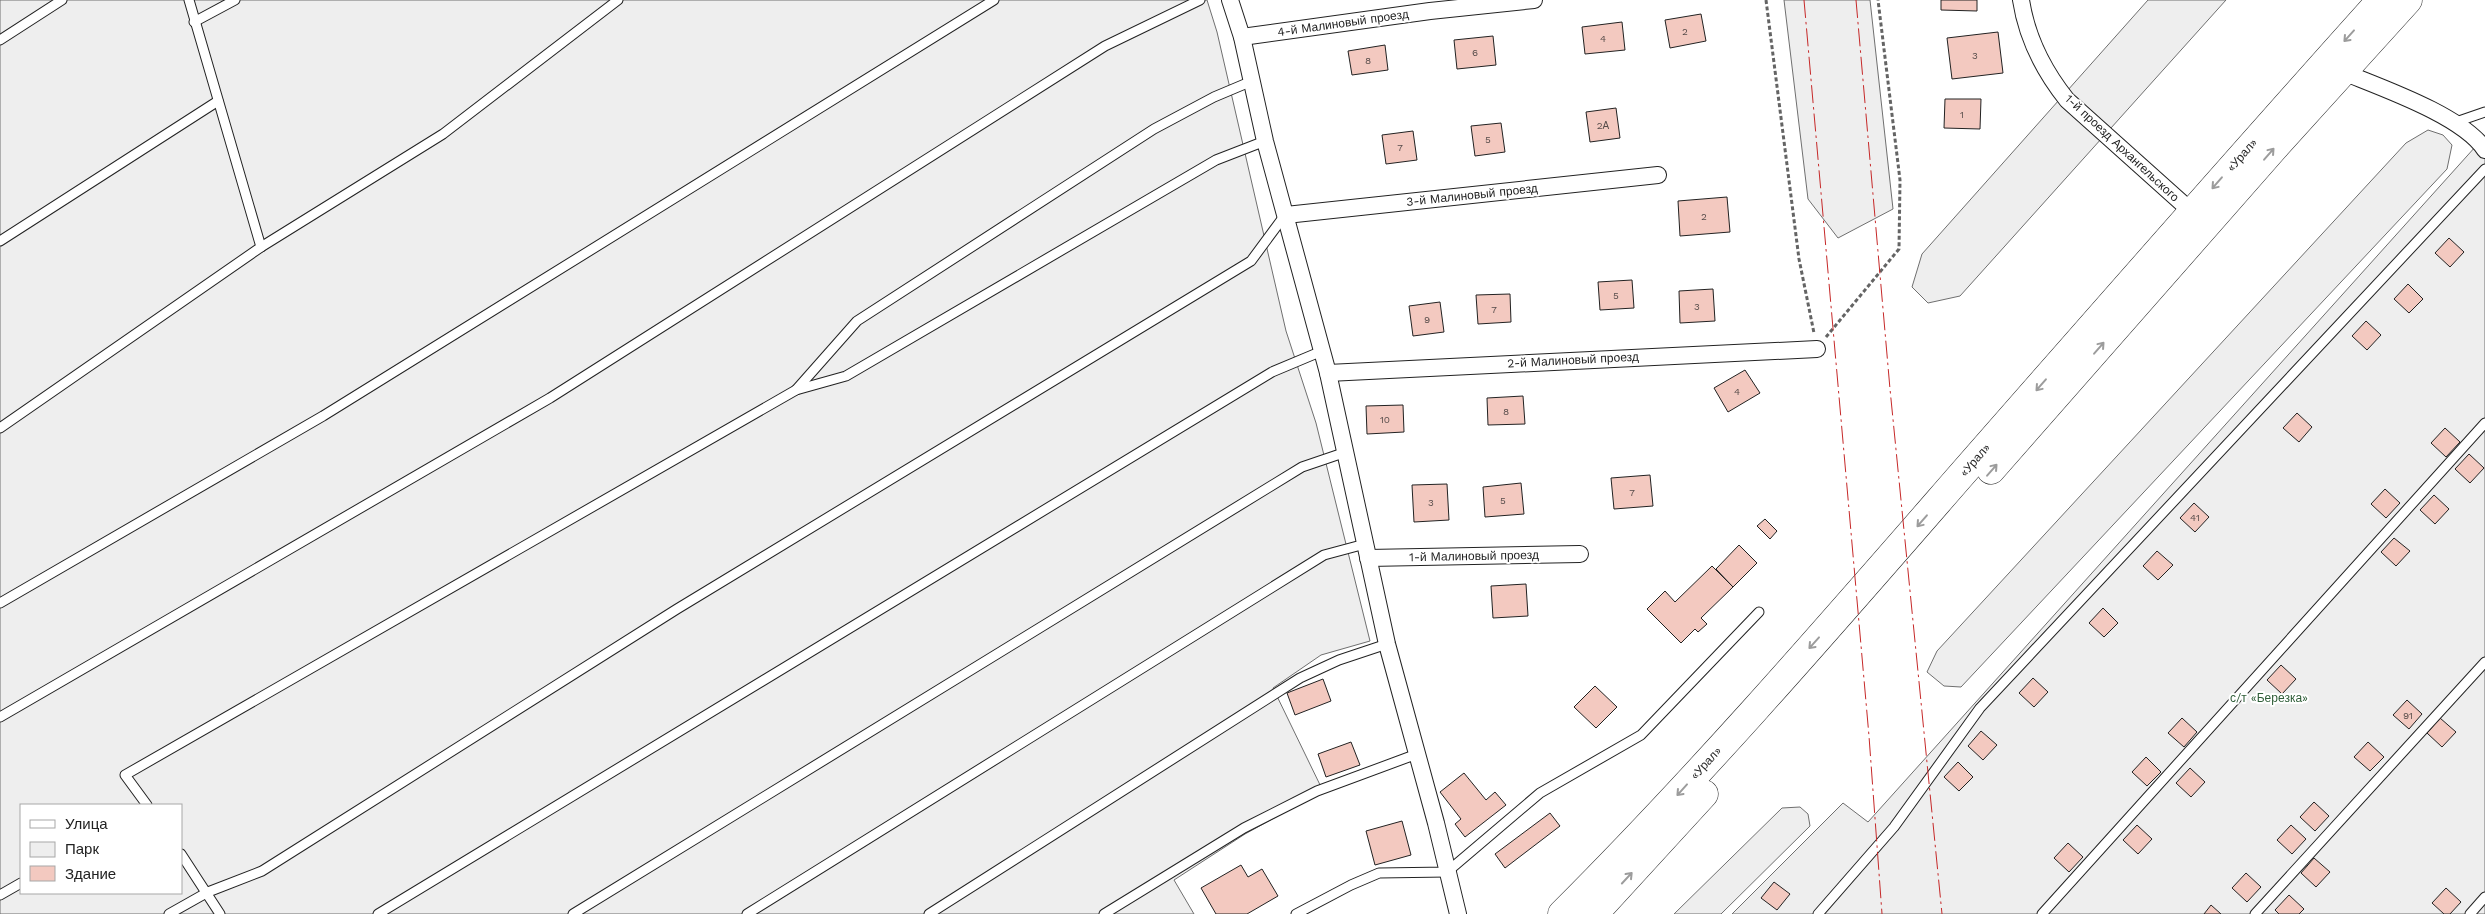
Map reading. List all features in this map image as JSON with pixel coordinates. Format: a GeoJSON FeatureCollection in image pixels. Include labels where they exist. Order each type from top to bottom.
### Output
{"type":"FeatureCollection","features":[{"type":"Feature","properties":{"kind":"highway","name":"«Урал»"},"geometry":{"type":"LineString","coordinates":[[1562,914],[1672,800],[1830,625],[2192,212],[2381,0]]}},
{"type":"Feature","properties":{"kind":"highway","name":"«Урал»"},"geometry":{"type":"LineString","coordinates":[[1594,914],[1851,630],[2408,0]]}},
{"type":"Feature","properties":{"kind":"street"},"geometry":{"type":"LineString","coordinates":[[1230,0],[1242,37],[1266,141],[1328,373],[1387,644],[1458,914]]}},
{"type":"Feature","properties":{"kind":"street","name":"4-й Малиновый проезд"},"geometry":{"type":"LineString","coordinates":[[1242,37],[1430,11],[1534,0]]}},
{"type":"Feature","properties":{"kind":"street","name":"1-й проезд Архангельского"},"geometry":{"type":"LineString","coordinates":[[2021,0],[2028,32],[2037,56],[2052,81],[2067,100],[2192,212]]}},
{"type":"Feature","properties":{"kind":"street"},"geometry":{"type":"LineString","coordinates":[[2343,72],[2456,122],[2475,137],[2485,150]]}},
{"type":"Feature","properties":{"kind":"street","name":"3-й Малиновый проезд"},"geometry":{"type":"LineString","coordinates":[[1286,215],[1658,175]]}},
{"type":"Feature","properties":{"kind":"street","name":"2-й Малиновый проезд"},"geometry":{"type":"LineString","coordinates":[[1328,373],[1817,349]]}},
{"type":"Feature","properties":{"kind":"street","name":"1-й Малиновый проезд"},"geometry":{"type":"LineString","coordinates":[[1367,552],[1580,554]]}},
{"type":"Feature","properties":{"kind":"lane"},"geometry":{"type":"LineString","coordinates":[[0,40],[62,0]]}},
{"type":"Feature","properties":{"kind":"lane"},"geometry":{"type":"LineString","coordinates":[[189,0],[261,247]]}},
{"type":"Feature","properties":{"kind":"lane"},"geometry":{"type":"LineString","coordinates":[[194,22],[235,0]]}},
{"type":"Feature","properties":{"kind":"lane"},"geometry":{"type":"LineString","coordinates":[[0,428],[261,247],[443,134],[618,0]]}},
{"type":"Feature","properties":{"kind":"lane"},"geometry":{"type":"LineString","coordinates":[[0,603],[323,416],[994,0]]}},
{"type":"Feature","properties":{"kind":"lane"},"geometry":{"type":"LineString","coordinates":[[0,717],[550,398],[1105,46],[1200,0]]}},
{"type":"Feature","properties":{"kind":"lane"},"geometry":{"type":"LineString","coordinates":[[796,390],[858,320],[1154,129],[1214,97],[1252,81]]}},
{"type":"Feature","properties":{"kind":"lane"},"geometry":{"type":"LineString","coordinates":[[0,241],[218,101]]}},
{"type":"Feature","properties":{"kind":"lane"},"geometry":{"type":"LineString","coordinates":[[2456,122],[2485,112]]}},
{"type":"Feature","properties":{"kind":"lane"},"geometry":{"type":"LineString","coordinates":[[146,804],[126,775],[796,390],[846,376],[1216,160],[1266,141]]}},
{"type":"Feature","properties":{"kind":"lane"},"geometry":{"type":"LineString","coordinates":[[1818,914],[1894,827],[1980,708],[2485,168]]}},
{"type":"Feature","properties":{"kind":"lane"},"geometry":{"type":"LineString","coordinates":[[169,914],[208,892],[262,871],[677,609],[1251,261],[1286,215]]}},
{"type":"Feature","properties":{"kind":"lane"},"geometry":{"type":"LineString","coordinates":[[378,914],[1272,372],[1322,350]]}},
{"type":"Feature","properties":{"kind":"lane"},"geometry":{"type":"LineString","coordinates":[[2042,914],[2485,423]]}},
{"type":"Feature","properties":{"kind":"lane"},"geometry":{"type":"LineString","coordinates":[[574,914],[1302,467],[1346,452]]}},
{"type":"Feature","properties":{"kind":"lane"},"geometry":{"type":"LineString","coordinates":[[747,914],[1324,555],[1367,552]]}},
{"type":"Feature","properties":{"kind":"lane"},"geometry":{"type":"LineString","coordinates":[[1296,914],[1350,885],[1379,873],[1447,872],[1540,793],[1641,735],[1759,612]]}},
{"type":"Feature","properties":{"kind":"lane"},"geometry":{"type":"LineString","coordinates":[[929,914],[1300,678],[1339,660],[1387,644]]}},
{"type":"Feature","properties":{"kind":"lane"},"geometry":{"type":"LineString","coordinates":[[2255,914],[2485,662]]}},
{"type":"Feature","properties":{"kind":"lane"},"geometry":{"type":"LineString","coordinates":[[1104,914],[1244,828],[1318,791],[1417,754]]}},
{"type":"Feature","properties":{"kind":"lane"},"geometry":{"type":"LineString","coordinates":[[182,855],[208,892],[220,914]]}},
{"type":"Feature","properties":{"kind":"lane"},"geometry":{"type":"LineString","coordinates":[[0,894],[20,884]]}},
{"type":"Feature","properties":{"kind":"lane"},"geometry":{"type":"LineString","coordinates":[[2470,914],[2485,897]]}},
{"type":"Feature","properties":{"kind":"path"},"geometry":{"type":"LineString","coordinates":[[1766,0],[1799,260],[1817,349]]}},
{"type":"Feature","properties":{"kind":"path"},"geometry":{"type":"LineString","coordinates":[[1817,349],[1899,250],[1900,180],[1878,0]]}},
{"type":"Feature","properties":{"kind":"green space"},"geometry":{"type":"Polygon","coordinates":[[[0,0],[1207,0],[1217,32],[1286,331],[1316,423],[1370,641],[1321,655],[1273,688],[1323,791],[1245,834],[1174,880],[1194,914],[0,914],[0,0]]]}},
{"type":"Feature","properties":{"kind":"green space"},"geometry":{"type":"Polygon","coordinates":[[[1784,0],[1870,0],[1893,209],[1838,238],[1808,199],[1784,0]]]}},
{"type":"Feature","properties":{"kind":"green space"},"geometry":{"type":"Polygon","coordinates":[[[2148,0],[2226,0],[1960,296],[1928,303],[1912,287],[1922,254],[2148,0]]]}},
{"type":"Feature","properties":{"kind":"green space"},"geometry":{"type":"Polygon","coordinates":[[[2428,130],[2443,135],[2452,145],[2447,169],[1961,687],[1944,686],[1927,672],[1937,651],[2406,143],[2428,130]]]}},
{"type":"Feature","properties":{"kind":"green space","name":"с/т «Березка»"},"geometry":{"type":"Polygon","coordinates":[[[2485,136],[2485,914],[1732,914],[1843,803],[1868,822],[2485,136]]]}},
{"type":"Feature","properties":{"kind":"green space"},"geometry":{"type":"Polygon","coordinates":[[[1800,807],[1808,814],[1810,826],[1721,914],[1674,914],[1782,808],[1800,807]]]}},
{"type":"Feature","properties":{"kind":"building"},"geometry":{"type":"Polygon","coordinates":[[[1941,0],[1977,0],[1977,11],[1941,10],[1941,0]]]}},
{"type":"Feature","properties":{"kind":"building"},"geometry":{"type":"Polygon","coordinates":[[[1701,14],[1706,41],[1670,48],[1665,20],[1701,14]]]}},
{"type":"Feature","properties":{"kind":"building"},"geometry":{"type":"Polygon","coordinates":[[[1622,22],[1625,50],[1585,54],[1582,27],[1622,22]]]}},
{"type":"Feature","properties":{"kind":"building"},"geometry":{"type":"Polygon","coordinates":[[[1998,32],[2003,73],[1952,79],[1947,38],[1998,32]]]}},
{"type":"Feature","properties":{"kind":"building"},"geometry":{"type":"Polygon","coordinates":[[[1493,36],[1496,65],[1457,69],[1454,40],[1493,36]]]}},
{"type":"Feature","properties":{"kind":"building"},"geometry":{"type":"Polygon","coordinates":[[[1385,45],[1388,70],[1352,75],[1348,51],[1385,45]]]}},
{"type":"Feature","properties":{"kind":"building"},"geometry":{"type":"Polygon","coordinates":[[[1945,99],[1981,99],[1980,129],[1944,128],[1945,99]]]}},
{"type":"Feature","properties":{"kind":"building"},"geometry":{"type":"Polygon","coordinates":[[[1616,108],[1620,138],[1590,142],[1586,112],[1616,108]]]}},
{"type":"Feature","properties":{"kind":"building"},"geometry":{"type":"Polygon","coordinates":[[[1501,123],[1505,152],[1475,156],[1471,126],[1501,123]]]}},
{"type":"Feature","properties":{"kind":"building"},"geometry":{"type":"Polygon","coordinates":[[[1413,131],[1417,160],[1386,164],[1382,135],[1413,131]]]}},
{"type":"Feature","properties":{"kind":"building"},"geometry":{"type":"Polygon","coordinates":[[[1727,197],[1730,232],[1680,236],[1678,201],[1727,197]]]}},
{"type":"Feature","properties":{"kind":"building"},"geometry":{"type":"Polygon","coordinates":[[[2449,238],[2464,252],[2450,267],[2435,253],[2449,238]]]}},
{"type":"Feature","properties":{"kind":"building"},"geometry":{"type":"Polygon","coordinates":[[[1632,280],[1634,308],[1600,310],[1598,282],[1632,280]]]}},
{"type":"Feature","properties":{"kind":"building"},"geometry":{"type":"Polygon","coordinates":[[[2408,284],[2423,299],[2409,313],[2394,299],[2408,284]]]}},
{"type":"Feature","properties":{"kind":"building"},"geometry":{"type":"Polygon","coordinates":[[[1713,289],[1715,321],[1680,323],[1679,291],[1713,289]]]}},
{"type":"Feature","properties":{"kind":"building"},"geometry":{"type":"Polygon","coordinates":[[[1510,294],[1511,322],[1478,324],[1476,295],[1510,294]]]}},
{"type":"Feature","properties":{"kind":"building"},"geometry":{"type":"Polygon","coordinates":[[[1440,302],[1444,332],[1413,336],[1409,306],[1440,302]]]}},
{"type":"Feature","properties":{"kind":"building"},"geometry":{"type":"Polygon","coordinates":[[[2366,321],[2381,335],[2367,350],[2352,336],[2366,321]]]}},
{"type":"Feature","properties":{"kind":"building"},"geometry":{"type":"Polygon","coordinates":[[[1745,370],[1760,393],[1728,412],[1714,388],[1745,370]]]}},
{"type":"Feature","properties":{"kind":"building"},"geometry":{"type":"Polygon","coordinates":[[[1523,396],[1525,424],[1488,425],[1487,398],[1523,396]]]}},
{"type":"Feature","properties":{"kind":"building"},"geometry":{"type":"Polygon","coordinates":[[[1403,405],[1404,432],[1367,434],[1366,406],[1403,405]]]}},
{"type":"Feature","properties":{"kind":"building"},"geometry":{"type":"Polygon","coordinates":[[[2297,413],[2312,427],[2299,442],[2283,428],[2297,413]]]}},
{"type":"Feature","properties":{"kind":"building"},"geometry":{"type":"Polygon","coordinates":[[[2445,428],[2460,442],[2446,457],[2431,443],[2445,428]]]}},
{"type":"Feature","properties":{"kind":"building"},"geometry":{"type":"Polygon","coordinates":[[[2469,454],[2484,468],[2470,483],[2455,469],[2469,454]]]}},
{"type":"Feature","properties":{"kind":"building"},"geometry":{"type":"Polygon","coordinates":[[[1650,475],[1653,506],[1614,509],[1611,478],[1650,475]]]}},
{"type":"Feature","properties":{"kind":"building"},"geometry":{"type":"Polygon","coordinates":[[[1521,483],[1524,514],[1485,517],[1483,487],[1521,483]]]}},
{"type":"Feature","properties":{"kind":"building"},"geometry":{"type":"Polygon","coordinates":[[[1447,484],[1449,520],[1414,522],[1412,485],[1447,484]]]}},
{"type":"Feature","properties":{"kind":"building"},"geometry":{"type":"Polygon","coordinates":[[[2385,489],[2400,503],[2386,518],[2371,504],[2385,489]]]}},
{"type":"Feature","properties":{"kind":"building"},"geometry":{"type":"Polygon","coordinates":[[[2434,495],[2449,509],[2435,524],[2420,510],[2434,495]]]}},
{"type":"Feature","properties":{"kind":"building"},"geometry":{"type":"Polygon","coordinates":[[[2194,503],[2209,517],[2195,532],[2180,518],[2194,503]]]}},
{"type":"Feature","properties":{"kind":"building"},"geometry":{"type":"Polygon","coordinates":[[[1765,519],[1777,531],[1770,539],[1757,526],[1765,519]]]}},
{"type":"Feature","properties":{"kind":"building"},"geometry":{"type":"Polygon","coordinates":[[[2394,538],[2410,551],[2396,566],[2381,552],[2394,538]]]}},
{"type":"Feature","properties":{"kind":"building"},"geometry":{"type":"Polygon","coordinates":[[[1739,545],[1757,563],[1733,587],[1716,569],[1739,545]]]}},
{"type":"Feature","properties":{"kind":"building"},"geometry":{"type":"Polygon","coordinates":[[[2157,551],[2173,565],[2158,580],[2143,566],[2157,551]]]}},
{"type":"Feature","properties":{"kind":"building"},"geometry":{"type":"Polygon","coordinates":[[[1712,566],[1733,587],[1701,618],[1707,624],[1698,632],[1695,629],[1681,643],[1647,609],[1665,591],[1675,602],[1712,566]]]}},
{"type":"Feature","properties":{"kind":"building"},"geometry":{"type":"Polygon","coordinates":[[[1526,584],[1528,616],[1493,618],[1491,586],[1526,584]]]}},
{"type":"Feature","properties":{"kind":"building"},"geometry":{"type":"Polygon","coordinates":[[[2103,608],[2118,623],[2104,637],[2089,623],[2103,608]]]}},
{"type":"Feature","properties":{"kind":"building"},"geometry":{"type":"Polygon","coordinates":[[[2281,665],[2296,679],[2282,694],[2267,680],[2281,665]]]}},
{"type":"Feature","properties":{"kind":"building"},"geometry":{"type":"Polygon","coordinates":[[[2033,678],[2048,692],[2034,707],[2019,693],[2033,678]]]}},
{"type":"Feature","properties":{"kind":"building"},"geometry":{"type":"Polygon","coordinates":[[[1323,679],[1331,701],[1295,715],[1287,693],[1323,679]]]}},
{"type":"Feature","properties":{"kind":"building"},"geometry":{"type":"Polygon","coordinates":[[[1595,686],[1617,707],[1596,728],[1574,707],[1595,686]]]}},
{"type":"Feature","properties":{"kind":"building"},"geometry":{"type":"Polygon","coordinates":[[[2407,700],[2422,714],[2409,729],[2393,715],[2407,700]]]}},
{"type":"Feature","properties":{"kind":"building"},"geometry":{"type":"Polygon","coordinates":[[[2182,718],[2197,732],[2184,747],[2168,733],[2182,718]]]}},
{"type":"Feature","properties":{"kind":"building"},"geometry":{"type":"Polygon","coordinates":[[[2440,718],[2456,732],[2442,747],[2427,733],[2440,718]]]}},
{"type":"Feature","properties":{"kind":"building"},"geometry":{"type":"Polygon","coordinates":[[[1981,731],[1997,745],[1983,760],[1968,746],[1981,731]]]}},
{"type":"Feature","properties":{"kind":"building"},"geometry":{"type":"Polygon","coordinates":[[[1351,742],[1360,765],[1326,777],[1318,754],[1351,742]]]}},
{"type":"Feature","properties":{"kind":"building"},"geometry":{"type":"Polygon","coordinates":[[[2368,742],[2384,757],[2370,771],[2354,757],[2368,742]]]}},
{"type":"Feature","properties":{"kind":"building"},"geometry":{"type":"Polygon","coordinates":[[[2146,757],[2161,772],[2147,786],[2132,772],[2146,757]]]}},
{"type":"Feature","properties":{"kind":"building"},"geometry":{"type":"Polygon","coordinates":[[[1958,762],[1973,777],[1959,791],[1944,777],[1958,762]]]}},
{"type":"Feature","properties":{"kind":"building"},"geometry":{"type":"Polygon","coordinates":[[[2190,768],[2205,782],[2191,797],[2176,783],[2190,768]]]}},
{"type":"Feature","properties":{"kind":"building"},"geometry":{"type":"Polygon","coordinates":[[[1464,773],[1486,800],[1495,792],[1506,805],[1465,837],[1455,824],[1461,819],[1440,792],[1464,773]]]}},
{"type":"Feature","properties":{"kind":"building"},"geometry":{"type":"Polygon","coordinates":[[[2314,802],[2329,816],[2315,831],[2300,817],[2314,802]]]}},
{"type":"Feature","properties":{"kind":"building"},"geometry":{"type":"Polygon","coordinates":[[[1550,813],[1560,826],[1505,868],[1495,854],[1550,813]]]}},
{"type":"Feature","properties":{"kind":"building"},"geometry":{"type":"Polygon","coordinates":[[[1402,821],[1411,855],[1375,865],[1366,831],[1402,821]]]}},
{"type":"Feature","properties":{"kind":"building"},"geometry":{"type":"Polygon","coordinates":[[[2137,825],[2152,839],[2138,854],[2123,840],[2137,825]]]}},
{"type":"Feature","properties":{"kind":"building"},"geometry":{"type":"Polygon","coordinates":[[[2291,825],[2306,839],[2292,854],[2277,840],[2291,825]]]}},
{"type":"Feature","properties":{"kind":"building"},"geometry":{"type":"Polygon","coordinates":[[[2068,843],[2083,857],[2069,872],[2054,858],[2068,843]]]}},
{"type":"Feature","properties":{"kind":"building"},"geometry":{"type":"Polygon","coordinates":[[[2314,858],[2330,872],[2316,887],[2301,873],[2314,858]]]}},
{"type":"Feature","properties":{"kind":"building"},"geometry":{"type":"Polygon","coordinates":[[[1241,865],[1248,877],[1262,869],[1278,896],[1247,914],[1216,914],[1201,888],[1241,865]]]}},
{"type":"Feature","properties":{"kind":"building"},"geometry":{"type":"Polygon","coordinates":[[[2246,873],[2261,887],[2247,902],[2232,888],[2246,873]]]}},
{"type":"Feature","properties":{"kind":"building"},"geometry":{"type":"Polygon","coordinates":[[[1774,882],[1790,894],[1777,910],[1761,898],[1774,882]]]}},
{"type":"Feature","properties":{"kind":"building"},"geometry":{"type":"Polygon","coordinates":[[[2446,888],[2461,902],[2450,914],[2444,914],[2432,903],[2446,888]]]}},
{"type":"Feature","properties":{"kind":"building"},"geometry":{"type":"Polygon","coordinates":[[[2289,895],[2304,909],[2299,914],[2279,914],[2275,910],[2289,895]]]}},
{"type":"Feature","properties":{"kind":"building"},"geometry":{"type":"Polygon","coordinates":[[[2211,905],[2221,914],[2204,914],[2211,905]]]}},
{"type":"Feature","properties":{"kind":"power"},"geometry":{"type":"LineString","coordinates":[[1804,0],[1869,736],[1882,914]]}},
{"type":"Feature","properties":{"kind":"power"},"geometry":{"type":"LineString","coordinates":[[1856,0],[1890,389],[1942,914]]}}]}
